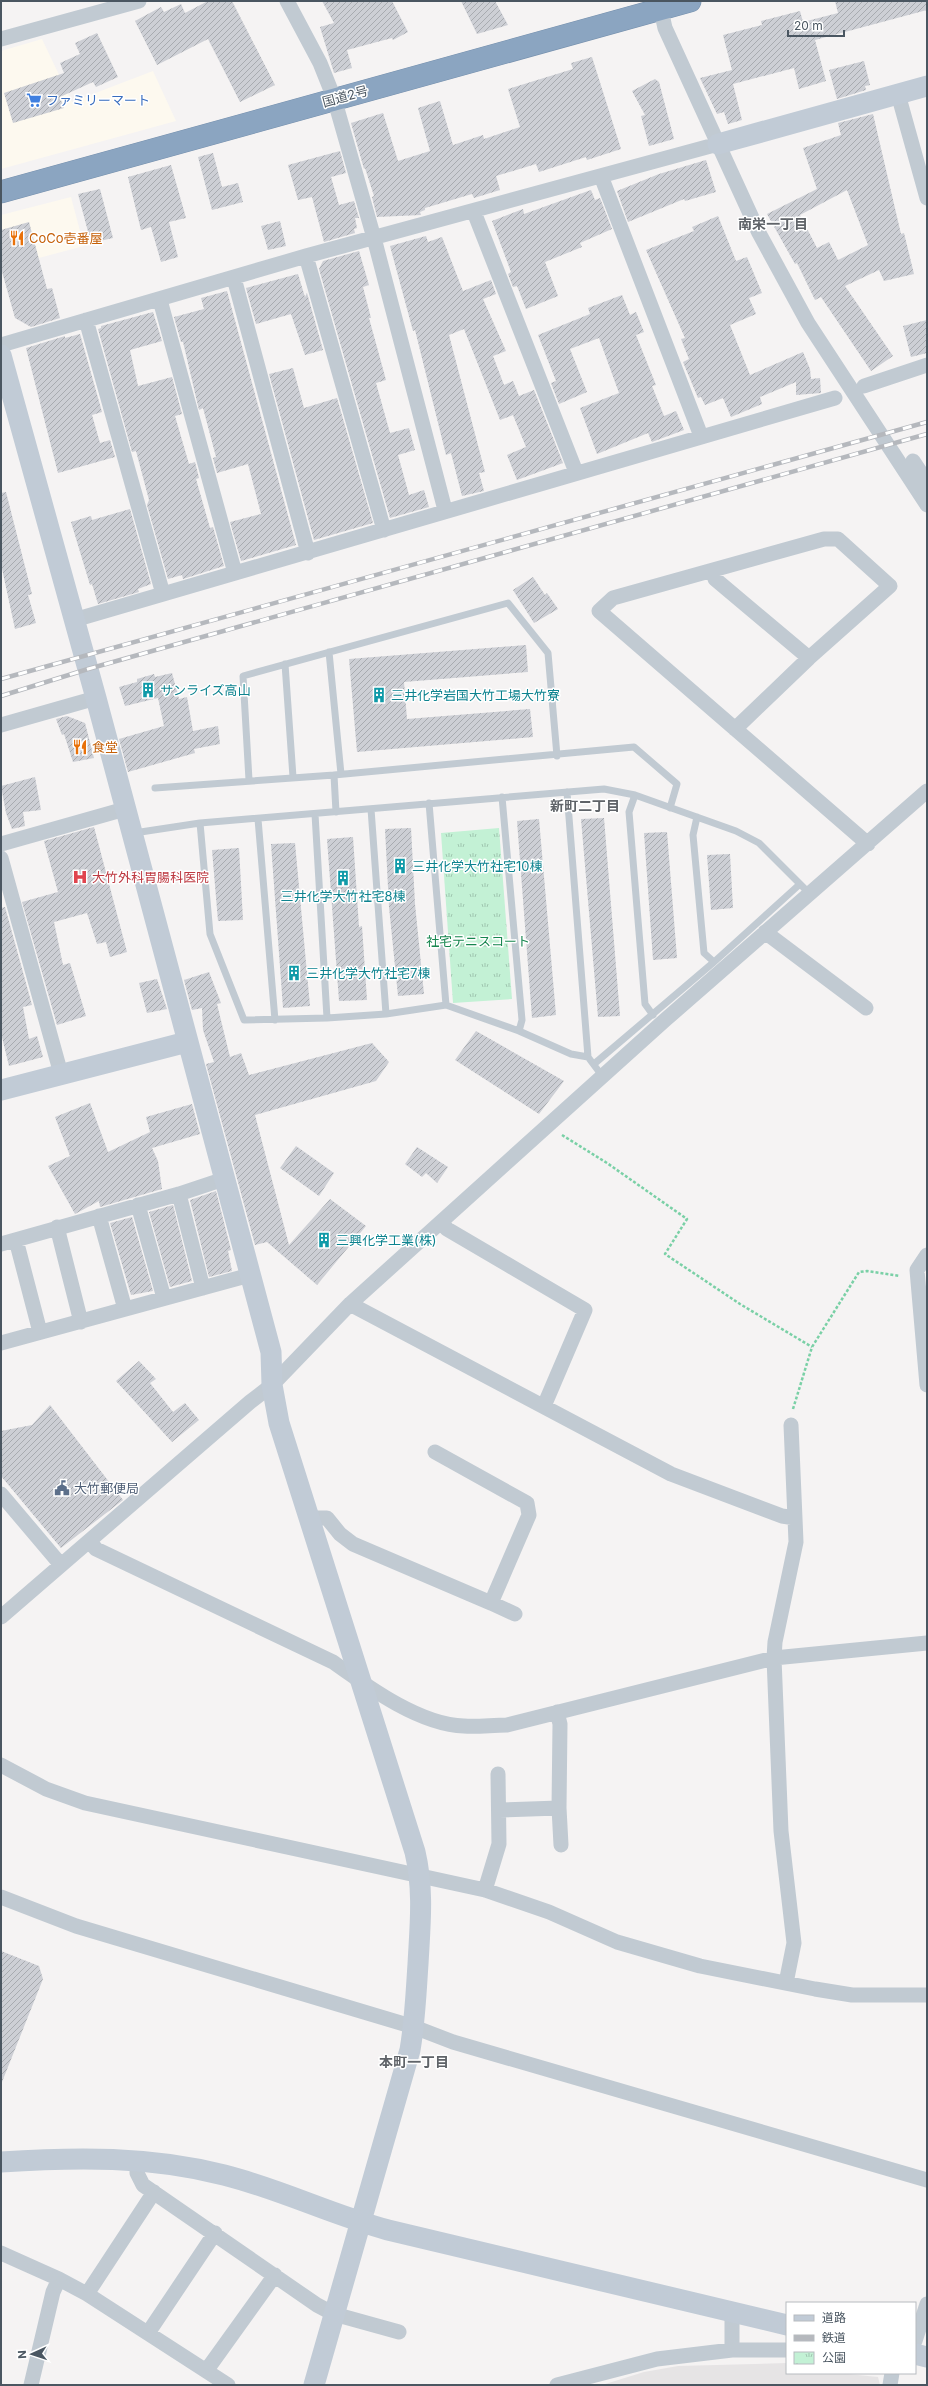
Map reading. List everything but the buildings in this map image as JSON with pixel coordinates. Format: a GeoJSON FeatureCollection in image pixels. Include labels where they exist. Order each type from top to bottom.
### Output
{"type":"FeatureCollection","features":[{"type":"Feature","properties":{"kind":"highway","name":"国道2号"},"geometry":{"type":"LineString","coordinates":[[1,192],[660,5],[690,1]]}},
{"type":"Feature","properties":{"kind":"street"},"geometry":{"type":"LineString","coordinates":[[1,39],[139,1]]}},
{"type":"Feature","properties":{"kind":"street"},"geometry":{"type":"LineString","coordinates":[[287,1],[320,63],[334,98],[374,238],[445,510]]}},
{"type":"Feature","properties":{"kind":"street"},"geometry":{"type":"LineString","coordinates":[[660,5],[665,28],[759,233],[808,323],[927,505]]}},
{"type":"Feature","properties":{"kind":"street"},"geometry":{"type":"LineString","coordinates":[[1,345],[160,300],[306,256],[474,212],[927,86]]}},
{"type":"Feature","properties":{"kind":"street"},"geometry":{"type":"LineString","coordinates":[[898,94],[927,198]]}},
{"type":"Feature","properties":{"kind":"street"},"geometry":{"type":"LineString","coordinates":[[602,176],[700,436]]}},
{"type":"Feature","properties":{"kind":"street"},"geometry":{"type":"LineString","coordinates":[[474,212],[576,472]]}},
{"type":"Feature","properties":{"kind":"street"},"geometry":{"type":"LineString","coordinates":[[306,256],[384,530]]}},
{"type":"Feature","properties":{"kind":"street"},"geometry":{"type":"LineString","coordinates":[[234,278],[308,553]]}},
{"type":"Feature","properties":{"kind":"street"},"geometry":{"type":"LineString","coordinates":[[160,300],[235,573]]}},
{"type":"Feature","properties":{"kind":"street"},"geometry":{"type":"LineString","coordinates":[[86,320],[163,594]]}},
{"type":"Feature","properties":{"kind":"street"},"geometry":{"type":"LineString","coordinates":[[1,355],[96,698],[271,1352],[272,1384],[279,1423],[415,1852],[421,1877],[422,1901],[414,2027],[410,2050],[314,2385]]}},
{"type":"Feature","properties":{"kind":"street"},"geometry":{"type":"LineString","coordinates":[[864,386],[927,365]]}},
{"type":"Feature","properties":{"kind":"street"},"geometry":{"type":"LineString","coordinates":[[74,620],[308,553],[445,510],[835,398]]}},
{"type":"Feature","properties":{"kind":"street"},"geometry":{"type":"LineString","coordinates":[[913,461],[927,482]]}},
{"type":"Feature","properties":{"kind":"street"},"geometry":{"type":"LineString","coordinates":[[735,729],[809,658],[890,586],[838,540],[824,539],[613,598],[599,611],[735,729],[868,844]]}},
{"type":"Feature","properties":{"kind":"street"},"geometry":{"type":"LineString","coordinates":[[713,571],[715,579],[809,658]]}},
{"type":"Feature","properties":{"kind":"street"},"geometry":{"type":"LineString","coordinates":[[1,725],[96,698]]}},
{"type":"Feature","properties":{"kind":"street"},"geometry":{"type":"LineString","coordinates":[[1,1617],[272,1384],[350,1304],[765,932],[805,889],[868,844],[926,793]]}},
{"type":"Feature","properties":{"kind":"street"},"geometry":{"type":"LineString","coordinates":[[1,844],[125,809]]}},
{"type":"Feature","properties":{"kind":"street"},"geometry":{"type":"LineString","coordinates":[[1,858],[61,1074]]}},
{"type":"Feature","properties":{"kind":"street"},"geometry":{"type":"LineString","coordinates":[[765,932],[866,1008]]}},
{"type":"Feature","properties":{"kind":"street"},"geometry":{"type":"LineString","coordinates":[[1,1090],[187,1042]]}},
{"type":"Feature","properties":{"kind":"street"},"geometry":{"type":"LineString","coordinates":[[1,1244],[57,1227],[179,1194],[224,1179]]}},
{"type":"Feature","properties":{"kind":"street"},"geometry":{"type":"LineString","coordinates":[[179,1194],[203,1288]]}},
{"type":"Feature","properties":{"kind":"street"},"geometry":{"type":"LineString","coordinates":[[138,1205],[164,1298]]}},
{"type":"Feature","properties":{"kind":"street"},"geometry":{"type":"LineString","coordinates":[[99,1216],[125,1309]]}},
{"type":"Feature","properties":{"kind":"street"},"geometry":{"type":"LineString","coordinates":[[441,1222],[447,1229],[585,1310],[544,1406]]}},
{"type":"Feature","properties":{"kind":"street"},"geometry":{"type":"LineString","coordinates":[[57,1227],[81,1322]]}},
{"type":"Feature","properties":{"kind":"street"},"geometry":{"type":"LineString","coordinates":[[16,1240],[40,1332]]}},
{"type":"Feature","properties":{"kind":"street"},"geometry":{"type":"LineString","coordinates":[[927,1256],[917,1270],[923,1279],[927,1385]]}},
{"type":"Feature","properties":{"kind":"street"},"geometry":{"type":"LineString","coordinates":[[1,1343],[250,1275]]}},
{"type":"Feature","properties":{"kind":"street"},"geometry":{"type":"LineString","coordinates":[[350,1304],[671,1474],[782,1516],[795,1518]]}},
{"type":"Feature","properties":{"kind":"street"},"geometry":{"type":"LineString","coordinates":[[786,1983],[794,1943],[781,1831],[774,1658],[775,1642],[796,1542],[791,1425]]}},
{"type":"Feature","properties":{"kind":"street"},"geometry":{"type":"LineString","coordinates":[[435,1452],[527,1503],[529,1515],[491,1602]]}},
{"type":"Feature","properties":{"kind":"street"},"geometry":{"type":"LineString","coordinates":[[1,1494],[61,1565]]}},
{"type":"Feature","properties":{"kind":"street"},"geometry":{"type":"LineString","coordinates":[[310,1518],[327,1518],[340,1534],[353,1544],[491,1602],[515,1614]]}},
{"type":"Feature","properties":{"kind":"street"},"geometry":{"type":"LineString","coordinates":[[90,1542],[96,1548],[333,1662],[362,1683],[420,1716],[462,1726],[507,1725],[774,1658],[927,1643]]}},
{"type":"Feature","properties":{"kind":"street"},"geometry":{"type":"LineString","coordinates":[[557,1712],[560,1724],[559,1808],[561,1845]]}},
{"type":"Feature","properties":{"kind":"street"},"geometry":{"type":"LineString","coordinates":[[1,1765],[46,1789],[85,1803],[485,1890],[549,1912],[617,1942],[652,1953],[786,1983],[852,1995],[927,1995]]}},
{"type":"Feature","properties":{"kind":"street"},"geometry":{"type":"LineString","coordinates":[[485,1890],[499,1844],[498,1774]]}},
{"type":"Feature","properties":{"kind":"street"},"geometry":{"type":"LineString","coordinates":[[499,1810],[559,1808]]}},
{"type":"Feature","properties":{"kind":"street"},"geometry":{"type":"LineString","coordinates":[[1,1897],[76,1926],[414,2027],[453,2042],[927,2180]]}},
{"type":"Feature","properties":{"kind":"street"},"geometry":{"type":"LineString","coordinates":[[1,2162],[94,2158],[137,2160],[184,2166],[225,2175],[360,2223],[786,2325]]}},
{"type":"Feature","properties":{"kind":"street"},"geometry":{"type":"LineString","coordinates":[[137,2160],[137,2173],[143,2185],[334,2314],[399,2332]]}},
{"type":"Feature","properties":{"kind":"street"},"geometry":{"type":"LineString","coordinates":[[87,2294],[154,2192]]}},
{"type":"Feature","properties":{"kind":"street"},"geometry":{"type":"LineString","coordinates":[[148,2333],[215,2233]]}},
{"type":"Feature","properties":{"kind":"street"},"geometry":{"type":"LineString","coordinates":[[1,2253],[59,2279],[87,2294],[228,2385]]}},
{"type":"Feature","properties":{"kind":"street"},"geometry":{"type":"LineString","coordinates":[[206,2371],[275,2275]]}},
{"type":"Feature","properties":{"kind":"street"},"geometry":{"type":"LineString","coordinates":[[31,2385],[53,2292],[59,2279]]}},
{"type":"Feature","properties":{"kind":"street"},"geometry":{"type":"LineString","coordinates":[[916,2338],[927,2304]]}},
{"type":"Feature","properties":{"kind":"street"},"geometry":{"type":"LineString","coordinates":[[732,2312],[732,2350]]}},
{"type":"Feature","properties":{"kind":"street"},"geometry":{"type":"LineString","coordinates":[[557,2385],[657,2359],[732,2350],[786,2350]]}},
{"type":"Feature","properties":{"kind":"street"},"geometry":{"type":"LineString","coordinates":[[916,2354],[927,2357]]}},
{"type":"Feature","properties":{"kind":"street"},"geometry":{"type":"LineString","coordinates":[[890,2385],[892,2374]]}},
{"type":"Feature","properties":{"kind":"lane"},"geometry":{"type":"LineString","coordinates":[[249,780],[243,676],[508,603],[548,653],[557,756]]}},
{"type":"Feature","properties":{"kind":"lane"},"geometry":{"type":"LineString","coordinates":[[329,652],[338,774],[336,812]]}},
{"type":"Feature","properties":{"kind":"lane"},"geometry":{"type":"LineString","coordinates":[[285,664],[293,777]]}},
{"type":"Feature","properties":{"kind":"lane"},"geometry":{"type":"LineString","coordinates":[[154,788],[557,756],[634,747],[677,784],[670,808]]}},
{"type":"Feature","properties":{"kind":"lane"},"geometry":{"type":"LineString","coordinates":[[132,834],[200,823],[502,797],[604,790],[635,795],[736,831],[760,843],[805,889],[714,962],[594,1064]]}},
{"type":"Feature","properties":{"kind":"lane"},"geometry":{"type":"LineString","coordinates":[[567,792],[588,1057],[604,1077]]}},
{"type":"Feature","properties":{"kind":"lane"},"geometry":{"type":"LineString","coordinates":[[635,795],[629,812],[645,1004],[653,1015]]}},
{"type":"Feature","properties":{"kind":"lane"},"geometry":{"type":"LineString","coordinates":[[502,797],[522,1020],[518,1031]]}},
{"type":"Feature","properties":{"kind":"lane"},"geometry":{"type":"LineString","coordinates":[[429,803],[446,1004]]}},
{"type":"Feature","properties":{"kind":"lane"},"geometry":{"type":"LineString","coordinates":[[371,809],[386,1014]]}},
{"type":"Feature","properties":{"kind":"lane"},"geometry":{"type":"LineString","coordinates":[[315,814],[327,1018]]}},
{"type":"Feature","properties":{"kind":"lane"},"geometry":{"type":"LineString","coordinates":[[697,817],[693,835],[704,953],[714,962]]}},
{"type":"Feature","properties":{"kind":"lane"},"geometry":{"type":"LineString","coordinates":[[258,819],[275,1020]]}},
{"type":"Feature","properties":{"kind":"lane"},"geometry":{"type":"LineString","coordinates":[[200,823],[210,934],[244,1020],[327,1018],[386,1014],[446,1004],[518,1031],[571,1054],[588,1057]]}},
{"type":"Feature","properties":{"kind":"path"},"geometry":{"type":"LineString","coordinates":[[548,1126],[607,1163],[688,1220],[665,1254],[740,1304],[812,1347]]}},
{"type":"Feature","properties":{"kind":"path"},"geometry":{"type":"LineString","coordinates":[[791,1425],[792,1413],[812,1347],[859,1272],[867,1271],[923,1279]]}},
{"type":"Feature","properties":{"kind":"shaded area"},"geometry":{"type":"Polygon","coordinates":[[[42,39],[72,102],[153,71],[176,121],[1,169],[1,51],[42,39]]]}},
{"type":"Feature","properties":{"kind":"shaded area"},"geometry":{"type":"Polygon","coordinates":[[[71,197],[84,246],[1,268],[1,215],[71,197]]]}},
{"type":"Feature","properties":{"kind":"shaded area"},"geometry":{"type":"Polygon","coordinates":[[[786,2363],[786,2374],[848,2374],[878,2377],[880,2385],[602,2385],[644,2372],[678,2366],[786,2363]]]}},
{"type":"Feature","properties":{"kind":"green space","name":"社宅テニスコート"},"geometry":{"type":"Polygon","coordinates":[[[499,828],[512,999],[453,1003],[441,833],[499,828]]]}},
{"type":"Feature","properties":{"kind":"railway"},"geometry":{"type":"LineString","coordinates":[[1,679],[927,422]]}},
{"type":"Feature","properties":{"kind":"railway"},"geometry":{"type":"LineString","coordinates":[[1,696],[88,669],[927,434]]}},
{"type":"Feature","properties":{"kind":"place","name":"ファミリーマート"},"geometry":{"type":"Point","coordinates":[34,100]}},
{"type":"Feature","properties":{"kind":"place","name":"CoCo壱番屋"},"geometry":{"type":"Point","coordinates":[17,238]}},
{"type":"Feature","properties":{"kind":"place","name":"サンライズ高山"},"geometry":{"type":"Point","coordinates":[148,690]}},
{"type":"Feature","properties":{"kind":"place","name":"三井化学岩国大竹工場大竹寮"},"geometry":{"type":"Point","coordinates":[379,695]}},
{"type":"Feature","properties":{"kind":"place","name":"食堂"},"geometry":{"type":"Point","coordinates":[80,747]}},
{"type":"Feature","properties":{"kind":"place","name":"三井化学大竹社宅10棟"},"geometry":{"type":"Point","coordinates":[400,866]}},
{"type":"Feature","properties":{"kind":"place","name":"大竹外科胃腸科医院"},"geometry":{"type":"Point","coordinates":[80,877]}},
{"type":"Feature","properties":{"kind":"place","name":"三井化学大竹社宅8棟"},"geometry":{"type":"Point","coordinates":[343,878]}},
{"type":"Feature","properties":{"kind":"place","name":"三井化学大竹社宅7棟"},"geometry":{"type":"Point","coordinates":[294,973]}},
{"type":"Feature","properties":{"kind":"place","name":"三興化学工業(株)"},"geometry":{"type":"Point","coordinates":[324,1240]}},
{"type":"Feature","properties":{"kind":"place","name":"大竹郵便局"},"geometry":{"type":"Point","coordinates":[62,1488]}},
{"type":"Feature","properties":{"kind":"district","name":"南栄一丁目"},"geometry":{"type":"Point","coordinates":[773,224]}},
{"type":"Feature","properties":{"kind":"district","name":"新町二丁目"},"geometry":{"type":"Point","coordinates":[585,806]}},
{"type":"Feature","properties":{"kind":"district","name":"本町一丁目"},"geometry":{"type":"Point","coordinates":[414,2062]}}]}
